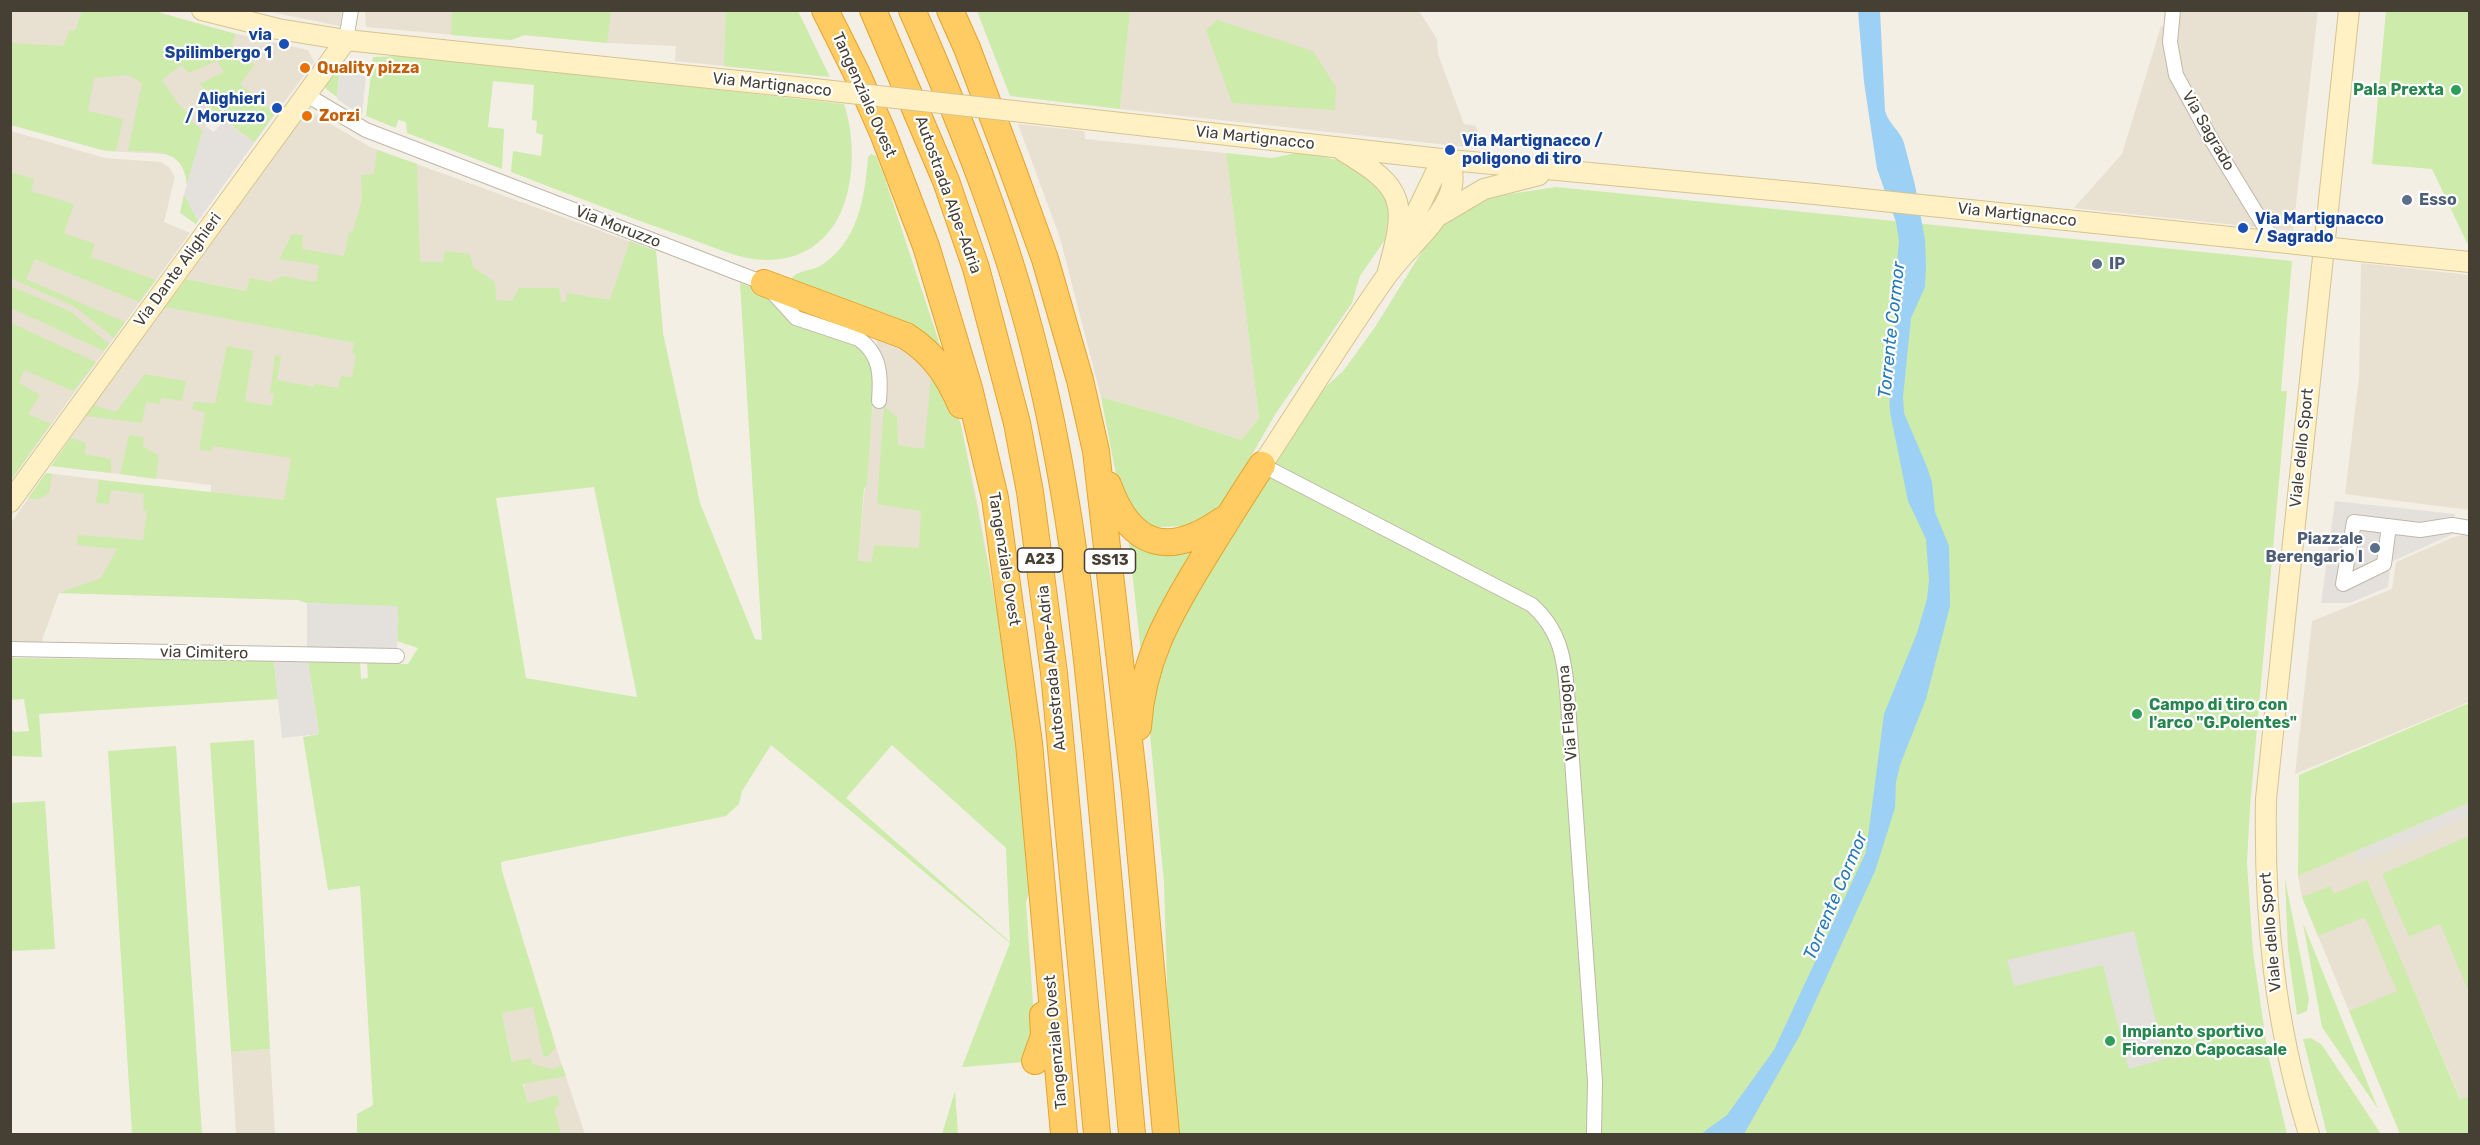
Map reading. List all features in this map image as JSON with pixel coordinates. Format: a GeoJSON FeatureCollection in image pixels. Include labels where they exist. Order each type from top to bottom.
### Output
{"type":"FeatureCollection","features":[{"type":"Feature","properties":{"kind":"highway","name":"Tangenziale Ovest"},"geometry":{"type":"LineString","coordinates":[[825,10],[884,133],[926,246],[969,388],[995,498],[1029,743],[1064,1134]]}},
{"type":"Feature","properties":{"kind":"highway","name":"Autostrada Alpe-Adria"},"geometry":{"type":"LineString","coordinates":[[873,10],[946,181],[976,268],[1017,423],[1034,514],[1054,673],[1097,1134]]}},
{"type":"Feature","properties":{"kind":"highway","name":"Autostrada Alpe-Adria"},"geometry":{"type":"LineString","coordinates":[[912,10],[957,116],[993,212],[1021,300],[1041,374],[1058,451],[1074,549],[1086,649],[1132,1134]]}},
{"type":"Feature","properties":{"kind":"highway","name":"SS13"},"geometry":{"type":"LineString","coordinates":[[950,10],[1003,143],[1045,259],[1080,380],[1096,451],[1135,793],[1166,1134]]}},
{"type":"Feature","properties":{"kind":"highway"},"geometry":{"type":"LineString","coordinates":[[764,283],[906,336],[924,348],[938,362],[952,384],[995,498]]}},
{"type":"Feature","properties":{"kind":"highway"},"geometry":{"type":"LineString","coordinates":[[1096,451],[1120,513],[1138,532],[1160,541],[1184,542],[1206,532],[1228,517]]}},
{"type":"Feature","properties":{"kind":"highway"},"geometry":{"type":"LineString","coordinates":[[1135,793],[1142,696],[1154,650],[1171,611],[1262,465]]}},
{"type":"Feature","properties":{"kind":"highway"},"geometry":{"type":"LineString","coordinates":[[1035,1061],[1044,1036],[1035,927],[1042,887]]}},
{"type":"Feature","properties":{"kind":"main road","name":"Via Martignacco"},"geometry":{"type":"LineString","coordinates":[[202,10],[278,29],[346,40],[796,87],[1450,160],[1815,194],[2469,262]]}},
{"type":"Feature","properties":{"kind":"main road","name":"Viale dello Sport"},"geometry":{"type":"LineString","coordinates":[[2309,1134],[2285,1052],[2274,980],[2266,895],[2266,799],[2349,10]]}},
{"type":"Feature","properties":{"kind":"main road","name":"Via Dante Alighieri"},"geometry":{"type":"LineString","coordinates":[[10,502],[346,40]]}},
{"type":"Feature","properties":{"kind":"main road","name":"Via Martignacco"},"geometry":{"type":"LineString","coordinates":[[1335,147],[1372,169],[1384,179],[1398,201],[1400,223],[1386,276]]}},
{"type":"Feature","properties":{"kind":"main road","name":"Via Martignacco"},"geometry":{"type":"LineString","coordinates":[[1262,465],[1386,276],[1435,219],[1452,187],[1453,173],[1450,160]]}},
{"type":"Feature","properties":{"kind":"main road","name":"Via Martignacco"},"geometry":{"type":"LineString","coordinates":[[1386,276],[1435,174],[1450,160]]}},
{"type":"Feature","properties":{"kind":"main road","name":"Via Martignacco"},"geometry":{"type":"LineString","coordinates":[[1435,219],[1456,204],[1484,189],[1514,180],[1564,171]]}},
{"type":"Feature","properties":{"kind":"street"},"geometry":{"type":"LineString","coordinates":[[346,40],[351,10]]}},
{"type":"Feature","properties":{"kind":"street","name":"Via Sagrado"},"geometry":{"type":"LineString","coordinates":[[2173,10],[2170,42],[2176,75],[2211,139],[2281,243]]}},
{"type":"Feature","properties":{"kind":"street","name":"Via Moruzzo"},"geometry":{"type":"LineString","coordinates":[[305,94],[366,130],[764,283],[796,318],[859,339],[866,344],[879,365],[879,401]]}},
{"type":"Feature","properties":{"kind":"street","name":"Via Flagogna"},"geometry":{"type":"LineString","coordinates":[[1262,465],[1532,605],[1543,615],[1556,633],[1565,667],[1568,702],[1595,1081],[1594,1134]]}},
{"type":"Feature","properties":{"kind":"street"},"geometry":{"type":"LineString","coordinates":[[2389,526],[2384,564],[2343,584],[2354,522],[2389,526],[2420,530],[2452,525],[2469,528]]}},
{"type":"Feature","properties":{"kind":"street","name":"via Cimitero"},"geometry":{"type":"LineString","coordinates":[[10,649],[397,656]]}},
{"type":"Feature","properties":{"kind":"shaded area"},"geometry":{"type":"Polygon","coordinates":[[[10,11],[154,11],[219,30],[308,50],[314,62],[254,143],[215,114],[203,129],[187,185],[185,168],[177,159],[165,154],[105,151],[11,125],[10,11]]]}},
{"type":"Feature","properties":{"kind":"shaded area"},"geometry":{"type":"Polygon","coordinates":[[[265,11],[342,11],[340,26],[265,11]]]}},
{"type":"Feature","properties":{"kind":"shaded area"},"geometry":{"type":"Polygon","coordinates":[[[365,11],[792,11],[823,76],[675,61],[676,46],[607,43],[524,35],[511,40],[366,27],[365,11]]]}},
{"type":"Feature","properties":{"kind":"shaded area"},"geometry":{"type":"Polygon","coordinates":[[[1130,11],[1419,11],[1437,39],[1438,54],[1464,124],[1476,126],[1484,149],[1120,109],[1130,11]]]}},
{"type":"Feature","properties":{"kind":"shaded area"},"geometry":{"type":"Polygon","coordinates":[[[2179,11],[2318,11],[2293,231],[2074,208],[2122,154],[2161,26],[2178,26],[2179,11]]]}},
{"type":"Feature","properties":{"kind":"shaded area"},"geometry":{"type":"Polygon","coordinates":[[[341,61],[355,62],[354,73],[366,75],[362,116],[337,99],[341,61]]]}},
{"type":"Feature","properties":{"kind":"shaded area"},"geometry":{"type":"Polygon","coordinates":[[[305,109],[370,147],[656,251],[663,333],[307,603],[298,600],[59,593],[41,643],[11,643],[11,523],[46,473],[211,493],[211,485],[51,466],[162,306],[370,346],[367,315],[186,279],[305,109]]]}},
{"type":"Feature","properties":{"kind":"shaded area"},"geometry":{"type":"Polygon","coordinates":[[[224,120],[254,143],[198,221],[184,194],[203,129],[205,126],[214,132],[224,120]]]}},
{"type":"Feature","properties":{"kind":"shaded area"},"geometry":{"type":"Polygon","coordinates":[[[1018,124],[1084,131],[1085,139],[1226,153],[1259,418],[1241,440],[1101,397],[1060,238],[1018,124]]]}},
{"type":"Feature","properties":{"kind":"shaded area"},"geometry":{"type":"Polygon","coordinates":[[[11,131],[105,158],[161,162],[169,167],[175,177],[164,222],[190,233],[11,480],[11,131]]]}},
{"type":"Feature","properties":{"kind":"shaded area"},"geometry":{"type":"Polygon","coordinates":[[[2361,263],[2469,275],[2469,510],[2345,494],[2359,377],[2361,263]]]}},
{"type":"Feature","properties":{"kind":"shaded area"},"geometry":{"type":"Polygon","coordinates":[[[877,335],[913,350],[952,398],[961,425],[976,496],[1011,685],[846,679],[875,384],[877,335]]]}},
{"type":"Feature","properties":{"kind":"shaded area","name":"Piazzale Berengario I"},"geometry":{"type":"Polygon","coordinates":[[[2335,501],[2455,514],[2453,534],[2391,562],[2388,587],[2350,603],[2321,603],[2335,501]]]}},
{"type":"Feature","properties":{"kind":"shaded area"},"geometry":{"type":"Polygon","coordinates":[[[2469,534],[2469,702],[2295,774],[2312,621],[2392,589],[2396,562],[2454,537],[2469,534]]]}},
{"type":"Feature","properties":{"kind":"shaded area"},"geometry":{"type":"Polygon","coordinates":[[[307,603],[398,606],[397,656],[307,654],[307,603]]]}},
{"type":"Feature","properties":{"kind":"shaded area"},"geometry":{"type":"Polygon","coordinates":[[[274,661],[308,662],[319,734],[282,738],[274,661]]]}},
{"type":"Feature","properties":{"kind":"shaded area"},"geometry":{"type":"Polygon","coordinates":[[[2469,803],[2469,1096],[2461,1100],[2412,986],[2349,1011],[2302,897],[2298,876],[2469,803]]]}},
{"type":"Feature","properties":{"kind":"shaded area"},"geometry":{"type":"Polygon","coordinates":[[[2469,803],[2469,816],[2360,863],[2354,852],[2469,803]]]}},
{"type":"Feature","properties":{"kind":"shaded area"},"geometry":{"type":"Polygon","coordinates":[[[2134,931],[2165,1059],[2129,1069],[2103,965],[2014,986],[2007,960],[2134,931]]]}},
{"type":"Feature","properties":{"kind":"shaded area"},"geometry":{"type":"Polygon","coordinates":[[[542,1005],[585,1134],[534,1134],[524,1084],[517,1084],[502,1013],[542,1005]]]}},
{"type":"Feature","properties":{"kind":"shaded area"},"geometry":{"type":"Polygon","coordinates":[[[270,1049],[275,1134],[236,1134],[231,1052],[270,1049]]]}},
{"type":"Feature","properties":{"kind":"green space"},"geometry":{"type":"Polygon","coordinates":[[[452,10],[611,11],[607,43],[524,35],[511,40],[451,35],[452,10]]]}},
{"type":"Feature","properties":{"kind":"green space"},"geometry":{"type":"Polygon","coordinates":[[[82,11],[154,11],[236,34],[232,44],[235,56],[255,64],[240,84],[251,93],[250,95],[275,113],[254,142],[215,112],[208,120],[201,115],[215,97],[199,84],[224,72],[217,61],[189,73],[181,65],[162,80],[178,104],[192,117],[190,120],[203,131],[187,185],[185,173],[174,158],[159,152],[128,151],[142,83],[129,75],[94,78],[88,111],[123,119],[116,151],[103,150],[11,125],[10,43],[63,46],[70,30],[75,31],[82,11]]]}},
{"type":"Feature","properties":{"kind":"green space"},"geometry":{"type":"Polygon","coordinates":[[[726,11],[798,11],[830,77],[724,66],[726,11]]]}},
{"type":"Feature","properties":{"kind":"green space"},"geometry":{"type":"Polygon","coordinates":[[[977,11],[1130,11],[1120,109],[1010,96],[977,11]]]}},
{"type":"Feature","properties":{"kind":"green space"},"geometry":{"type":"Polygon","coordinates":[[[2386,11],[2469,11],[2469,243],[2432,169],[2372,164],[2386,11]]]}},
{"type":"Feature","properties":{"kind":"green space"},"geometry":{"type":"Polygon","coordinates":[[[1217,20],[1313,51],[1336,87],[1335,110],[1232,103],[1206,30],[1217,20]]]}},
{"type":"Feature","properties":{"kind":"green space"},"geometry":{"type":"Polygon","coordinates":[[[373,57],[436,58],[844,104],[852,144],[851,172],[846,200],[829,232],[822,240],[804,252],[770,260],[730,253],[511,172],[513,151],[541,156],[543,135],[536,133],[537,121],[532,120],[534,85],[493,81],[488,127],[504,129],[502,169],[407,133],[406,122],[398,120],[396,128],[366,116],[373,57]]]}},
{"type":"Feature","properties":{"kind":"green space"},"geometry":{"type":"Polygon","coordinates":[[[340,68],[337,97],[326,89],[325,84],[340,68]]]}},
{"type":"Feature","properties":{"kind":"green space"},"geometry":{"type":"Polygon","coordinates":[[[377,150],[417,164],[420,262],[443,262],[445,251],[470,254],[473,267],[495,282],[496,300],[512,301],[519,288],[559,288],[561,302],[566,302],[567,293],[610,300],[630,241],[656,251],[663,333],[700,503],[755,639],[762,640],[740,283],[760,290],[790,323],[856,346],[868,355],[875,367],[867,485],[864,488],[858,561],[871,562],[875,545],[919,548],[921,511],[877,504],[884,406],[897,417],[898,445],[924,449],[932,367],[952,398],[961,425],[1011,685],[1033,879],[1026,902],[1035,1033],[1025,1062],[962,1067],[1010,943],[771,745],[742,791],[739,804],[726,816],[501,862],[556,1047],[547,1057],[543,1055],[533,1007],[502,1013],[512,1062],[531,1058],[532,1064],[553,1069],[562,1065],[566,1076],[523,1084],[528,1103],[557,1095],[560,1105],[554,1108],[561,1134],[357,1134],[357,1114],[373,1105],[360,886],[328,890],[303,737],[319,734],[308,662],[360,662],[361,679],[368,678],[367,663],[408,664],[418,648],[397,641],[398,607],[307,603],[298,600],[59,593],[101,578],[117,549],[77,545],[78,535],[143,540],[147,511],[143,510],[144,494],[111,490],[109,504],[96,503],[99,480],[284,500],[291,458],[213,446],[211,451],[199,450],[205,413],[192,409],[194,402],[215,403],[227,346],[253,351],[245,401],[272,406],[274,394],[270,393],[275,355],[281,356],[277,380],[314,387],[315,384],[338,388],[341,376],[352,377],[356,355],[352,353],[354,343],[165,307],[186,279],[246,291],[250,278],[271,282],[282,276],[316,282],[319,265],[279,259],[292,234],[303,235],[302,249],[344,256],[349,232],[352,233],[362,200],[361,175],[374,174],[377,150]],[[594,487],[496,498],[526,678],[636,697],[637,696],[594,487]],[[892,745],[846,798],[1010,942],[1006,848],[892,745]]]}},
{"type":"Feature","properties":{"kind":"green space"},"geometry":{"type":"Polygon","coordinates":[[[1302,152],[1342,161],[1374,179],[1389,198],[1389,234],[1360,276],[1352,303],[1276,413],[1228,496],[1216,510],[1189,526],[1156,527],[1142,522],[1118,485],[1101,397],[1241,440],[1259,418],[1226,153],[1272,158],[1302,152]]]}},
{"type":"Feature","properties":{"kind":"green space"},"geometry":{"type":"Polygon","coordinates":[[[871,154],[876,156],[885,179],[942,351],[791,279],[797,274],[820,266],[843,245],[851,232],[862,203],[868,157],[871,154]]]}},
{"type":"Feature","properties":{"kind":"green space"},"geometry":{"type":"Polygon","coordinates":[[[11,172],[34,179],[31,191],[74,204],[64,233],[95,244],[91,257],[156,280],[139,302],[35,259],[26,279],[125,322],[114,338],[75,307],[11,278],[11,172]]]}},
{"type":"Feature","properties":{"kind":"green space"},"geometry":{"type":"Polygon","coordinates":[[[1556,187],[2292,261],[2281,391],[2287,391],[2247,863],[2253,952],[2268,1054],[2287,1134],[1178,1134],[1168,1016],[1164,883],[1149,723],[1151,696],[1172,629],[1318,394],[1344,370],[1375,327],[1441,221],[1484,198],[1556,187]]]}},
{"type":"Feature","properties":{"kind":"green space"},"geometry":{"type":"Polygon","coordinates":[[[184,194],[198,221],[196,224],[180,213],[184,194]]]}},
{"type":"Feature","properties":{"kind":"green space"},"geometry":{"type":"Polygon","coordinates":[[[11,286],[71,312],[109,344],[104,351],[11,308],[11,286]]]}},
{"type":"Feature","properties":{"kind":"green space"},"geometry":{"type":"Polygon","coordinates":[[[11,323],[96,362],[73,391],[24,370],[19,383],[40,395],[28,414],[51,424],[11,480],[11,323]]]}},
{"type":"Feature","properties":{"kind":"green space"},"geometry":{"type":"Polygon","coordinates":[[[145,374],[186,381],[182,401],[161,398],[160,404],[146,402],[142,423],[86,416],[94,405],[116,412],[145,374]]]}},
{"type":"Feature","properties":{"kind":"green space"},"geometry":{"type":"Polygon","coordinates":[[[129,435],[144,437],[143,446],[159,456],[156,479],[120,474],[129,435]]]}},
{"type":"Feature","properties":{"kind":"green space"},"geometry":{"type":"Polygon","coordinates":[[[71,438],[86,443],[85,454],[111,459],[111,473],[51,466],[71,438]]]}},
{"type":"Feature","properties":{"kind":"green space"},"geometry":{"type":"Polygon","coordinates":[[[46,473],[52,474],[49,493],[39,499],[28,498],[46,473]]]}},
{"type":"Feature","properties":{"kind":"green space"},"geometry":{"type":"Polygon","coordinates":[[[1128,534],[1197,548],[1141,652],[1128,534]]]}},
{"type":"Feature","properties":{"kind":"green space"},"geometry":{"type":"Polygon","coordinates":[[[10,658],[274,661],[278,699],[39,714],[42,757],[11,756],[11,728],[14,732],[29,731],[24,699],[11,700],[10,658]]]}},
{"type":"Feature","properties":{"kind":"green space"},"geometry":{"type":"Polygon","coordinates":[[[2469,703],[2469,803],[2298,876],[2299,775],[2469,703]]]}},
{"type":"Feature","properties":{"kind":"green space"},"geometry":{"type":"Polygon","coordinates":[[[254,740],[270,1049],[231,1052],[210,743],[254,740]]]}},
{"type":"Feature","properties":{"kind":"green space"},"geometry":{"type":"Polygon","coordinates":[[[176,746],[202,1134],[132,1134],[108,751],[176,746]]]}},
{"type":"Feature","properties":{"kind":"green space"},"geometry":{"type":"Polygon","coordinates":[[[45,801],[55,949],[11,951],[11,803],[45,801]]]}},
{"type":"Feature","properties":{"kind":"green space"},"geometry":{"type":"Polygon","coordinates":[[[2469,836],[2469,992],[2440,924],[2409,937],[2382,874],[2469,836]]]}},
{"type":"Feature","properties":{"kind":"green space"},"geometry":{"type":"Polygon","coordinates":[[[2285,879],[2309,999],[2307,1011],[2297,1015],[2288,950],[2285,879]]]}},
{"type":"Feature","properties":{"kind":"green space"},"geometry":{"type":"Polygon","coordinates":[[[2367,880],[2460,1099],[2469,1096],[2469,1134],[2400,1134],[2349,1011],[2397,991],[2365,917],[2318,936],[2302,897],[2330,886],[2334,894],[2367,880]]]}},
{"type":"Feature","properties":{"kind":"green space"},"geometry":{"type":"Polygon","coordinates":[[[2303,923],[2378,1109],[2322,1027],[2303,923]]]}},
{"type":"Feature","properties":{"kind":"green space"},"geometry":{"type":"Polygon","coordinates":[[[2311,1038],[2322,1045],[2381,1134],[2327,1134],[2303,1039],[2311,1038]]]}},
{"type":"Feature","properties":{"kind":"green space"},"geometry":{"type":"Polygon","coordinates":[[[955,1091],[958,1134],[942,1134],[955,1091]]]}},
{"type":"Feature","properties":{"kind":"water"},"geometry":{"type":"Polygon","coordinates":[[[1858,11],[1880,11],[1885,111],[1904,143],[1915,185],[1925,240],[1925,287],[1911,318],[1903,397],[1904,413],[1927,467],[1932,482],[1935,512],[1949,546],[1950,606],[1926,699],[1900,765],[1896,782],[1895,808],[1875,871],[1800,1035],[1744,1134],[1701,1134],[1727,1115],[1774,1050],[1866,852],[1884,714],[1917,633],[1927,599],[1929,580],[1926,539],[1908,501],[1890,412],[1889,382],[1899,241],[1896,222],[1877,169],[1864,82],[1858,11]]]}},
{"type":"Feature","properties":{"kind":"place","name":"via Spilimbergo 1"},"geometry":{"type":"Point","coordinates":[284,44]}},
{"type":"Feature","properties":{"kind":"place","name":"Quality pizza"},"geometry":{"type":"Point","coordinates":[305,68]}},
{"type":"Feature","properties":{"kind":"place","name":"Pala Prexta"},"geometry":{"type":"Point","coordinates":[2456,90]}},
{"type":"Feature","properties":{"kind":"place","name":"Alighieri / Moruzzo"},"geometry":{"type":"Point","coordinates":[277,108]}},
{"type":"Feature","properties":{"kind":"place","name":"Zorzi"},"geometry":{"type":"Point","coordinates":[307,116]}},
{"type":"Feature","properties":{"kind":"place","name":"Via Martignacco / poligono di tiro"},"geometry":{"type":"Point","coordinates":[1450,150]}},
{"type":"Feature","properties":{"kind":"place","name":"Esso"},"geometry":{"type":"Point","coordinates":[2407,200]}},
{"type":"Feature","properties":{"kind":"place","name":"Via Martignacco / Sagrado"},"geometry":{"type":"Point","coordinates":[2243,228]}},
{"type":"Feature","properties":{"kind":"place","name":"IP"},"geometry":{"type":"Point","coordinates":[2097,264]}},
{"type":"Feature","properties":{"kind":"place","name":"Piazzale Berengario I"},"geometry":{"type":"Point","coordinates":[2375,548]}},
{"type":"Feature","properties":{"kind":"place","name":"Campo di tiro con l'arco \"G.Polentes\""},"geometry":{"type":"Point","coordinates":[2137,714]}},
{"type":"Feature","properties":{"kind":"place","name":"Impianto sportivo Fiorenzo Capocasale"},"geometry":{"type":"Point","coordinates":[2110,1041]}},
{"type":"Feature","properties":{"kind":"water label","name":"Torrente Cormor"},"geometry":{"type":"Point","coordinates":[1892,330]}},
{"type":"Feature","properties":{"kind":"water label","name":"Torrente Cormor"},"geometry":{"type":"Point","coordinates":[1836,896]}}]}
